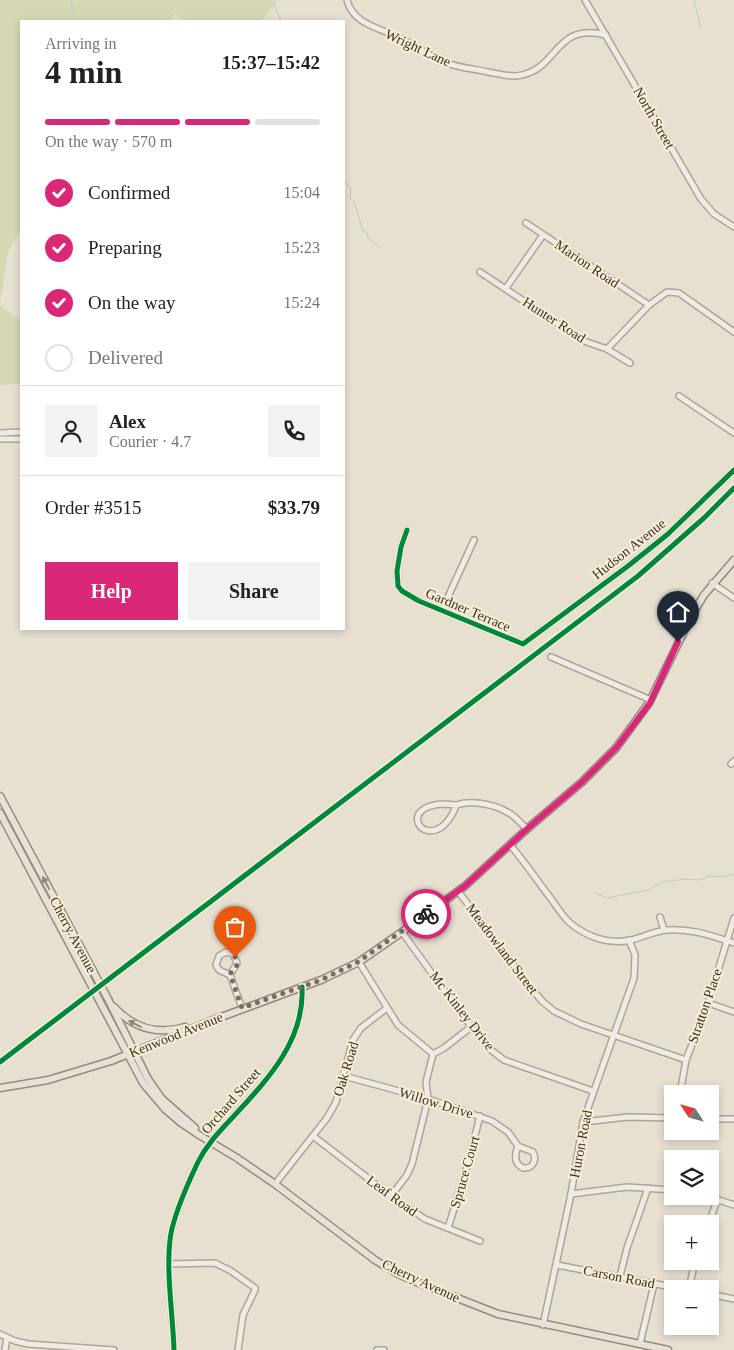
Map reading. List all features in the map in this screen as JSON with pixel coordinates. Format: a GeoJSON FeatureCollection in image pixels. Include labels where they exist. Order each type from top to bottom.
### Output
{"type":"FeatureCollection","features":[{"type":"Feature","properties":{"kind":"main road","name":"Kenwood Avenue"},"geometry":{"type":"LineString","coordinates":[[0,1088],[48,1080],[111,1061],[242,1008],[321,980],[358,962],[402,932],[458,891],[582,782],[610,754],[651,700],[692,615],[712,583],[734,560]]}},
{"type":"Feature","properties":{"kind":"main road","name":"Cherry Avenue"},"geometry":{"type":"LineString","coordinates":[[0,796],[108,999],[131,1053]]}},
{"type":"Feature","properties":{"kind":"main road","name":"Cherry Avenue"},"geometry":{"type":"LineString","coordinates":[[0,813],[101,1004],[131,1053],[162,1099],[209,1140],[274,1184],[375,1260],[398,1274],[498,1314],[668,1350]]}},
{"type":"Feature","properties":{"kind":"main road"},"geometry":{"type":"LineString","coordinates":[[108,999],[126,1019],[147,1030],[171,1030],[216,1019]]}},
{"type":"Feature","properties":{"kind":"street","name":"Wright Lane"},"geometry":{"type":"LineString","coordinates":[[347,0],[351,12],[368,25],[398,37],[446,63],[511,77],[533,70],[546,60],[561,44],[574,35],[590,32],[606,35]]}},
{"type":"Feature","properties":{"kind":"street","name":"North Street"},"geometry":{"type":"LineString","coordinates":[[585,0],[701,199],[714,214],[734,227]]}},
{"type":"Feature","properties":{"kind":"street","name":"Marion Road"},"geometry":{"type":"LineString","coordinates":[[526,223],[649,305]]}},
{"type":"Feature","properties":{"kind":"street"},"geometry":{"type":"LineString","coordinates":[[506,288],[543,235]]}},
{"type":"Feature","properties":{"kind":"street","name":"Hunter Road"},"geometry":{"type":"LineString","coordinates":[[480,272],[584,341],[607,349],[630,363]]}},
{"type":"Feature","properties":{"kind":"street"},"geometry":{"type":"LineString","coordinates":[[607,349],[649,305],[668,292],[679,293],[734,332]]}},
{"type":"Feature","properties":{"kind":"street"},"geometry":{"type":"LineString","coordinates":[[679,396],[734,433]]}},
{"type":"Feature","properties":{"kind":"street"},"geometry":{"type":"LineString","coordinates":[[0,432],[20,432]]}},
{"type":"Feature","properties":{"kind":"street"},"geometry":{"type":"LineString","coordinates":[[0,439],[20,439]]}},
{"type":"Feature","properties":{"kind":"street","name":"Hudson Avenue"},"geometry":{"type":"LineString","coordinates":[[532,638],[668,534],[734,470]]}},
{"type":"Feature","properties":{"kind":"street","name":"Gardner Terrace"},"geometry":{"type":"LineString","coordinates":[[408,530],[399,558],[398,586],[402,592],[519,644],[523,644],[532,638]]}},
{"type":"Feature","properties":{"kind":"street"},"geometry":{"type":"LineString","coordinates":[[442,610],[474,540]]}},
{"type":"Feature","properties":{"kind":"street"},"geometry":{"type":"LineString","coordinates":[[712,583],[734,598]]}},
{"type":"Feature","properties":{"kind":"street"},"geometry":{"type":"LineString","coordinates":[[551,657],[651,700]]}},
{"type":"Feature","properties":{"kind":"street"},"geometry":{"type":"LineString","coordinates":[[456,805],[452,815],[435,831],[422,829],[418,825],[418,816],[421,810],[427,806],[456,805],[473,802],[510,814],[527,829]]}},
{"type":"Feature","properties":{"kind":"street"},"geometry":{"type":"LineString","coordinates":[[510,845],[570,923],[595,938],[613,942],[629,940],[664,930],[686,930],[704,933],[734,943]]}},
{"type":"Feature","properties":{"kind":"street","name":"Meadowland Street"},"geometry":{"type":"LineString","coordinates":[[458,891],[529,986],[554,1011],[574,1021],[686,1060]]}},
{"type":"Feature","properties":{"kind":"street"},"geometry":{"type":"LineString","coordinates":[[660,917],[664,930]]}},
{"type":"Feature","properties":{"kind":"street","name":"Stratton Place"},"geometry":{"type":"LineString","coordinates":[[682,1085],[686,1060],[708,1003],[734,918]]}},
{"type":"Feature","properties":{"kind":"street","name":"Mc Kinley Drive"},"geometry":{"type":"LineString","coordinates":[[402,932],[471,1027],[491,1050],[504,1060],[593,1091]]}},
{"type":"Feature","properties":{"kind":"street","name":"Huron Road"},"geometry":{"type":"LineString","coordinates":[[543,1324],[557,1265],[583,1122],[634,978],[635,955],[629,940]]}},
{"type":"Feature","properties":{"kind":"street"},"geometry":{"type":"LineString","coordinates":[[224,952],[233,954],[236,959],[237,965],[230,974],[222,972],[216,965],[218,958],[224,952]]}},
{"type":"Feature","properties":{"kind":"street"},"geometry":{"type":"LineString","coordinates":[[358,962],[404,1031],[433,1054]]}},
{"type":"Feature","properties":{"kind":"street"},"geometry":{"type":"LineString","coordinates":[[230,974],[242,1008]]}},
{"type":"Feature","properties":{"kind":"street","name":"Orchard Street"},"geometry":{"type":"LineString","coordinates":[[174,1350],[169,1264],[170,1239],[174,1223],[186,1189],[209,1140],[260,1088],[279,1063],[299,1022],[303,1003],[302,987]]}},
{"type":"Feature","properties":{"kind":"street"},"geometry":{"type":"LineString","coordinates":[[708,1003],[734,1012]]}},
{"type":"Feature","properties":{"kind":"street","name":"Oak Road"},"geometry":{"type":"LineString","coordinates":[[274,1184],[327,1118],[336,1102],[354,1040],[361,1028],[387,1008]]}},
{"type":"Feature","properties":{"kind":"street"},"geometry":{"type":"LineString","coordinates":[[391,1196],[407,1175],[412,1164],[428,1100],[426,1082],[433,1054],[471,1027]]}},
{"type":"Feature","properties":{"kind":"street","name":"Willow Drive"},"geometry":{"type":"LineString","coordinates":[[344,1076],[480,1116],[504,1128],[518,1146],[533,1152],[534,1162],[530,1167],[523,1168],[516,1163],[515,1158],[518,1146]]}},
{"type":"Feature","properties":{"kind":"street","name":"Spruce Court"},"geometry":{"type":"LineString","coordinates":[[448,1228],[467,1167],[480,1116]]}},
{"type":"Feature","properties":{"kind":"street"},"geometry":{"type":"LineString","coordinates":[[583,1122],[628,1117],[664,1118]]}},
{"type":"Feature","properties":{"kind":"street"},"geometry":{"type":"LineString","coordinates":[[719,1119],[734,1118]]}},
{"type":"Feature","properties":{"kind":"street","name":"Leaf Road"},"geometry":{"type":"LineString","coordinates":[[313,1136],[391,1196],[425,1219],[480,1241]]}},
{"type":"Feature","properties":{"kind":"street"},"geometry":{"type":"LineString","coordinates":[[571,1194],[627,1187],[664,1189]]}},
{"type":"Feature","properties":{"kind":"street"},"geometry":{"type":"LineString","coordinates":[[620,1276],[627,1248],[648,1188]]}},
{"type":"Feature","properties":{"kind":"street"},"geometry":{"type":"LineString","coordinates":[[719,1200],[734,1205]]}},
{"type":"Feature","properties":{"kind":"street"},"geometry":{"type":"LineString","coordinates":[[169,1264],[215,1263],[254,1287],[255,1290],[242,1315],[238,1350]]}},
{"type":"Feature","properties":{"kind":"street","name":"Carson Road"},"geometry":{"type":"LineString","coordinates":[[557,1265],[664,1286]]}},
{"type":"Feature","properties":{"kind":"street"},"geometry":{"type":"LineString","coordinates":[[640,1344],[654,1284]]}},
{"type":"Feature","properties":{"kind":"street"},"geometry":{"type":"LineString","coordinates":[[719,1296],[734,1300]]}},
{"type":"Feature","properties":{"kind":"street"},"geometry":{"type":"LineString","coordinates":[[0,1334],[28,1344],[114,1350]]}},
{"type":"Feature","properties":{"kind":"street"},"geometry":{"type":"LineString","coordinates":[[5,1350],[7,1338]]}},
{"type":"Feature","properties":{"kind":"street"},"geometry":{"type":"LineString","coordinates":[[377,1350],[384,1350]]}},
{"type":"Feature","properties":{"kind":"green space"},"geometry":{"type":"Polygon","coordinates":[[[0,0],[272,0],[276,3],[262,20],[184,20],[175,14],[171,20],[20,20],[20,231],[8,252],[0,303],[0,0]]]}},
{"type":"Feature","properties":{"kind":"green space"},"geometry":{"type":"Polygon","coordinates":[[[0,306],[20,319],[20,384],[0,385],[0,306]]]}},
{"type":"Feature","properties":{"kind":"waterway"},"geometry":{"type":"LineString","coordinates":[[71,0],[73,12]]}},
{"type":"Feature","properties":{"kind":"waterway"},"geometry":{"type":"LineString","coordinates":[[275,0],[275,8],[281,20]]}},
{"type":"Feature","properties":{"kind":"waterway"},"geometry":{"type":"LineString","coordinates":[[694,0],[701,28]]}},
{"type":"Feature","properties":{"kind":"waterway"},"geometry":{"type":"LineString","coordinates":[[345,181],[351,189],[350,198],[354,202],[363,231],[367,232],[368,238],[380,247]]}},
{"type":"Feature","properties":{"kind":"waterway"},"geometry":{"type":"LineString","coordinates":[[594,893],[608,898],[648,890],[662,882],[685,879],[700,880],[708,876],[722,877],[734,874]]}},
{"type":"Feature","properties":{"kind":"cycle path"},"geometry":{"type":"LineString","coordinates":[[407,530],[401,547],[397,571],[398,586],[402,591],[419,601],[523,644],[668,534],[734,470]]}},
{"type":"Feature","properties":{"kind":"cycle path"},"geometry":{"type":"LineString","coordinates":[[0,1062],[638,576],[704,518],[734,488]]}},
{"type":"Feature","properties":{"kind":"cycle path"},"geometry":{"type":"LineString","coordinates":[[174,1350],[169,1253],[171,1231],[177,1211],[205,1149],[271,1074],[290,1042],[297,1025],[301,1007],[302,987]]}},
{"type":"Feature","properties":{"kind":"way so far"},"geometry":{"type":"LineString","coordinates":[[235,957],[237,965],[230,974],[242,1008],[321,980],[358,962],[426,914]]}},
{"type":"Feature","properties":{"kind":"route"},"geometry":{"type":"LineString","coordinates":[[426,914],[465,886],[582,782],[616,748],[650,703],[678,642]]}}]}
